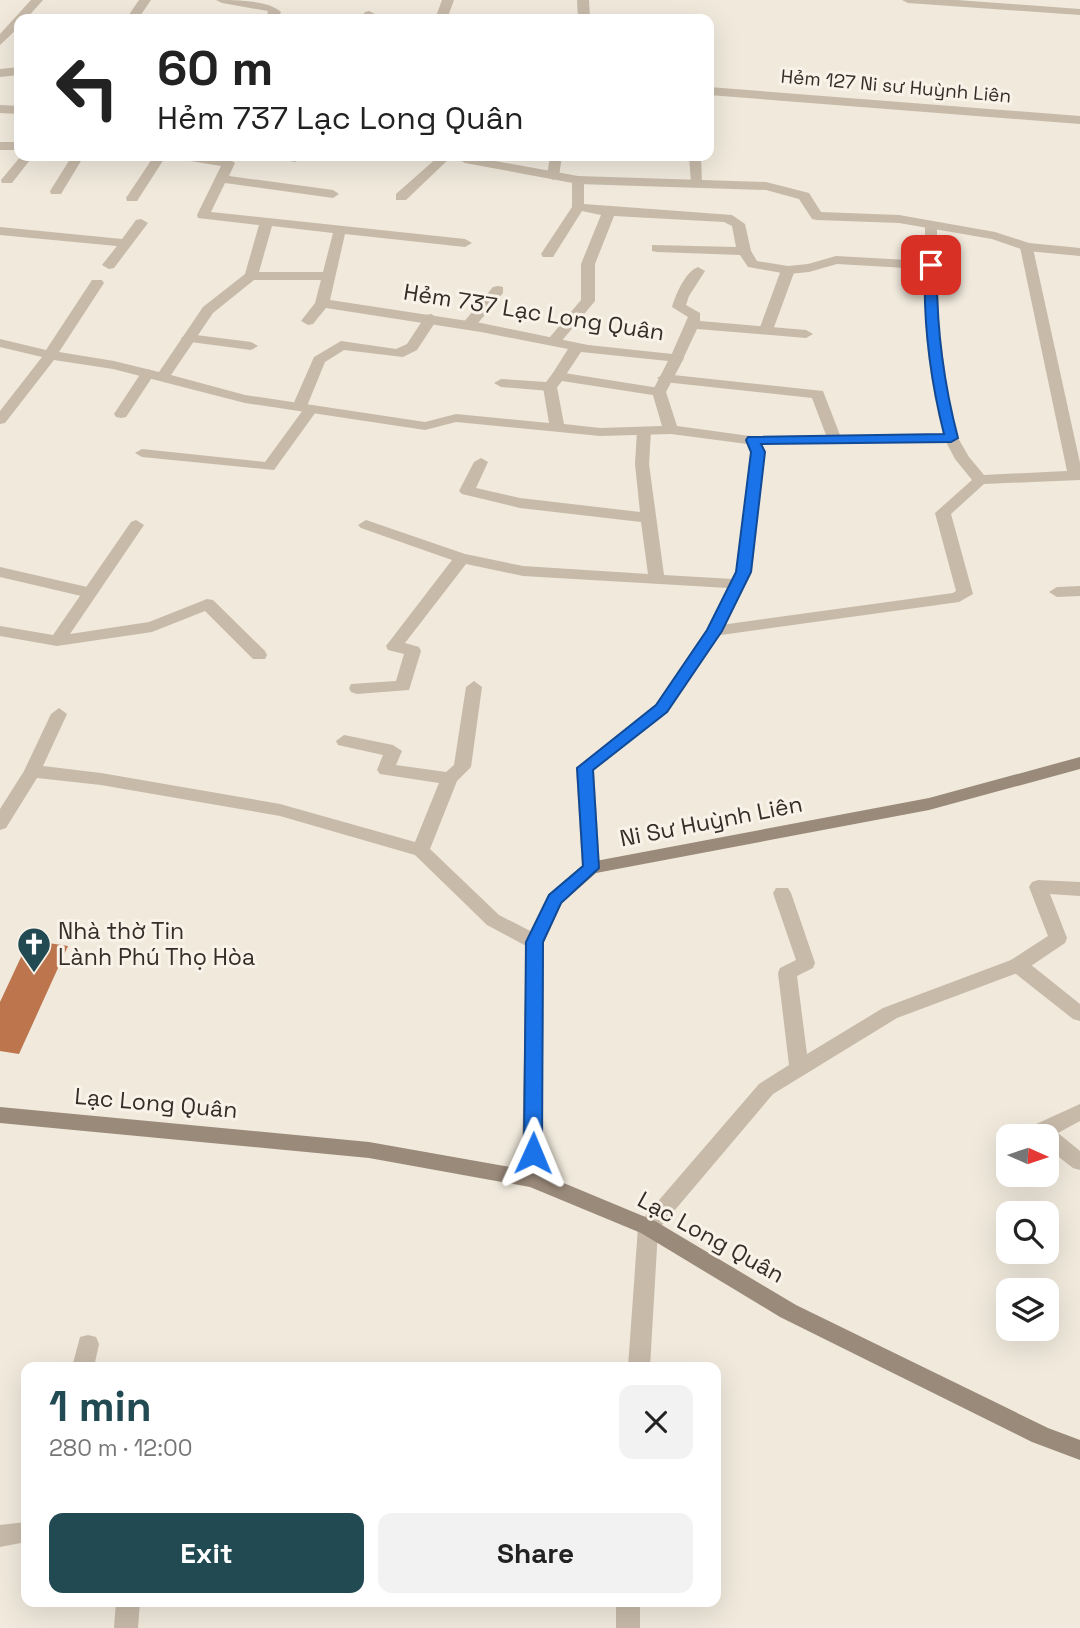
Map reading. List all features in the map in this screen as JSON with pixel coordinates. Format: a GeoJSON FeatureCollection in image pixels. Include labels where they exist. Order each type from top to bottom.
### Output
{"type":"FeatureCollection","features":[{"type":"Feature","properties":{"kind":"main road","name":"Ni Sư Huỳnh Liên"},"geometry":{"type":"LineString","coordinates":[[591,868],[929,804],[1080,763]]}},
{"type":"Feature","properties":{"kind":"main road"},"geometry":{"type":"LineString","coordinates":[[533,1179],[535,942],[555,899],[591,868]]}},
{"type":"Feature","properties":{"kind":"main road","name":"Lạc Long Quân"},"geometry":{"type":"LineString","coordinates":[[0,1115],[369,1150],[533,1179],[649,1227],[788,1311],[1040,1435],[1080,1450]]}},
{"type":"Feature","properties":{"kind":"street"},"geometry":{"type":"LineString","coordinates":[[24,14],[37,0]]}},
{"type":"Feature","properties":{"kind":"street"},"geometry":{"type":"LineString","coordinates":[[222,0],[272,8],[274,14]]}},
{"type":"Feature","properties":{"kind":"street"},"geometry":{"type":"LineString","coordinates":[[908,0],[1080,12]]}},
{"type":"Feature","properties":{"kind":"street"},"geometry":{"type":"LineString","coordinates":[[0,41],[14,25]]}},
{"type":"Feature","properties":{"kind":"street","name":"Hẻm 127 Ni sư Huỳnh Liên"},"geometry":{"type":"LineString","coordinates":[[714,91],[1080,120]]}},
{"type":"Feature","properties":{"kind":"street"},"geometry":{"type":"LineString","coordinates":[[7,180],[23,161]]}},
{"type":"Feature","properties":{"kind":"street"},"geometry":{"type":"LineString","coordinates":[[56,191],[75,161]]}},
{"type":"Feature","properties":{"kind":"street"},"geometry":{"type":"LineString","coordinates":[[132,198],[157,161]]}},
{"type":"Feature","properties":{"kind":"street"},"geometry":{"type":"LineString","coordinates":[[216,161],[229,163],[202,215],[465,243]]}},
{"type":"Feature","properties":{"kind":"street"},"geometry":{"type":"LineString","coordinates":[[401,197],[441,161]]}},
{"type":"Feature","properties":{"kind":"street"},"geometry":{"type":"LineString","coordinates":[[482,161],[578,180],[766,186],[804,196],[817,216],[899,219],[932,227],[995,236],[1027,247],[1080,252]]}},
{"type":"Feature","properties":{"kind":"street"},"geometry":{"type":"LineString","coordinates":[[553,176],[555,161]]}},
{"type":"Feature","properties":{"kind":"street"},"geometry":{"type":"LineString","coordinates":[[695,161],[697,182]]}},
{"type":"Feature","properties":{"kind":"street"},"geometry":{"type":"LineString","coordinates":[[221,179],[333,194]]}},
{"type":"Feature","properties":{"kind":"street"},"geometry":{"type":"LineString","coordinates":[[548,254],[579,207],[578,180]]}},
{"type":"Feature","properties":{"kind":"street"},"geometry":{"type":"LineString","coordinates":[[579,207],[609,212],[727,218],[738,224],[744,251],[753,264],[788,270],[809,268],[836,260],[931,265]]}},
{"type":"Feature","properties":{"kind":"street"},"geometry":{"type":"LineString","coordinates":[[555,340],[588,301],[588,264],[609,212]]}},
{"type":"Feature","properties":{"kind":"street"},"geometry":{"type":"LineString","coordinates":[[109,265],[141,223]]}},
{"type":"Feature","properties":{"kind":"street"},"geometry":{"type":"LineString","coordinates":[[121,414],[188,338],[208,310],[251,276],[266,223]]}},
{"type":"Feature","properties":{"kind":"street"},"geometry":{"type":"LineString","coordinates":[[932,227],[930,313],[943,406],[951,438],[962,459],[980,480]]}},
{"type":"Feature","properties":{"kind":"street"},"geometry":{"type":"LineString","coordinates":[[308,321],[322,303],[340,229]]}},
{"type":"Feature","properties":{"kind":"street"},"geometry":{"type":"LineString","coordinates":[[0,231],[125,243]]}},
{"type":"Feature","properties":{"kind":"street"},"geometry":{"type":"LineString","coordinates":[[714,631],[953,598],[965,594],[943,513],[980,480],[1077,475],[1027,247]]}},
{"type":"Feature","properties":{"kind":"street"},"geometry":{"type":"LineString","coordinates":[[657,248],[744,251]]}},
{"type":"Feature","properties":{"kind":"street"},"geometry":{"type":"LineString","coordinates":[[766,330],[788,270]]}},
{"type":"Feature","properties":{"kind":"street"},"geometry":{"type":"LineString","coordinates":[[677,358],[695,316],[679,307],[682,296],[698,271]]}},
{"type":"Feature","properties":{"kind":"street"},"geometry":{"type":"LineString","coordinates":[[251,276],[329,276]]}},
{"type":"Feature","properties":{"kind":"street"},"geometry":{"type":"LineString","coordinates":[[0,420],[40,372],[97,283]]}},
{"type":"Feature","properties":{"kind":"street"},"geometry":{"type":"LineString","coordinates":[[468,326],[498,290]]}},
{"type":"Feature","properties":{"kind":"street","name":"Hẻm 737 Lạc Long Quân"},"geometry":{"type":"LineString","coordinates":[[322,303],[431,318],[555,340],[577,347],[677,358],[662,385]]}},
{"type":"Feature","properties":{"kind":"street"},"geometry":{"type":"LineString","coordinates":[[142,453],[270,467],[305,408],[319,360],[341,345],[398,354],[412,347],[431,318]]}},
{"type":"Feature","properties":{"kind":"street"},"geometry":{"type":"LineString","coordinates":[[692,324],[806,334]]}},
{"type":"Feature","properties":{"kind":"street"},"geometry":{"type":"LineString","coordinates":[[188,338],[251,346]]}},
{"type":"Feature","properties":{"kind":"street"},"geometry":{"type":"LineString","coordinates":[[0,343],[50,355],[114,365],[245,399],[425,426],[456,418],[600,432],[671,430],[755,446],[834,439],[951,438]]}},
{"type":"Feature","properties":{"kind":"street"},"geometry":{"type":"LineString","coordinates":[[557,428],[554,381],[577,347]]}},
{"type":"Feature","properties":{"kind":"street"},"geometry":{"type":"LineString","coordinates":[[502,383],[554,381],[818,394],[834,439]]}},
{"type":"Feature","properties":{"kind":"street"},"geometry":{"type":"LineString","coordinates":[[662,385],[671,430]]}},
{"type":"Feature","properties":{"kind":"street"},"geometry":{"type":"LineString","coordinates":[[644,430],[642,464],[657,578]]}},
{"type":"Feature","properties":{"kind":"street"},"geometry":{"type":"LineString","coordinates":[[591,868],[585,768],[662,708],[714,631],[744,572],[755,446]]}},
{"type":"Feature","properties":{"kind":"street"},"geometry":{"type":"LineString","coordinates":[[481,462],[467,491],[520,503],[648,518]]}},
{"type":"Feature","properties":{"kind":"street"},"geometry":{"type":"LineString","coordinates":[[366,524],[462,558],[523,571],[738,584]]}},
{"type":"Feature","properties":{"kind":"street"},"geometry":{"type":"LineString","coordinates":[[57,641],[136,525]]}},
{"type":"Feature","properties":{"kind":"street"},"geometry":{"type":"LineString","coordinates":[[357,688],[403,686],[413,650],[394,646],[462,558]]}},
{"type":"Feature","properties":{"kind":"street"},"geometry":{"type":"LineString","coordinates":[[0,572],[90,593]]}},
{"type":"Feature","properties":{"kind":"street"},"geometry":{"type":"LineString","coordinates":[[1057,592],[1080,591]]}},
{"type":"Feature","properties":{"kind":"street"},"geometry":{"type":"LineString","coordinates":[[0,631],[57,641],[152,627],[206,604],[259,655]]}},
{"type":"Feature","properties":{"kind":"street"},"geometry":{"type":"LineString","coordinates":[[421,850],[450,778],[462,767],[474,687]]}},
{"type":"Feature","properties":{"kind":"street"},"geometry":{"type":"LineString","coordinates":[[2,817],[32,771],[59,714]]}},
{"type":"Feature","properties":{"kind":"street"},"geometry":{"type":"LineString","coordinates":[[344,741],[393,751],[386,770],[450,778]]}},
{"type":"Feature","properties":{"kind":"street"},"geometry":{"type":"LineString","coordinates":[[32,771],[101,779],[280,810],[421,850],[493,920],[535,942]]}},
{"type":"Feature","properties":{"kind":"street"},"geometry":{"type":"LineString","coordinates":[[639,1362],[649,1227],[766,1089],[890,1013],[1018,965],[1058,938],[1038,887],[1080,889]]}},
{"type":"Feature","properties":{"kind":"street"},"geometry":{"type":"LineString","coordinates":[[782,893],[806,963],[787,973],[799,1068]]}},
{"type":"Feature","properties":{"kind":"street"},"geometry":{"type":"LineString","coordinates":[[1018,965],[1080,1013]]}},
{"type":"Feature","properties":{"kind":"street"},"geometry":{"type":"LineString","coordinates":[[1056,1124],[1080,1112]]}},
{"type":"Feature","properties":{"kind":"street"},"geometry":{"type":"LineString","coordinates":[[1059,1148],[1080,1162]]}},
{"type":"Feature","properties":{"kind":"street"},"geometry":{"type":"LineString","coordinates":[[84,1362],[88,1344]]}},
{"type":"Feature","properties":{"kind":"street"},"geometry":{"type":"LineString","coordinates":[[0,1536],[21,1533]]}},
{"type":"Feature","properties":{"kind":"street"},"geometry":{"type":"LineString","coordinates":[[126,1628],[128,1607]]}},
{"type":"Feature","properties":{"kind":"street"},"geometry":{"type":"LineString","coordinates":[[628,1607],[628,1628]]}},
{"type":"Feature","properties":{"kind":"building","name":"Nhà thờ Tin Lành Phú Thọ Hòa"},"geometry":{"type":"Polygon","coordinates":[[[29,940],[68,946],[19,1054],[0,1051],[0,1002],[29,940]]]}},
{"type":"Feature","properties":{"kind":"place","name":"Nhà thờ Tin Lành Phú Thọ Hòa"},"geometry":{"type":"Point","coordinates":[34,974]}},
{"type":"Feature","properties":{"kind":"route"},"geometry":{"type":"LineString","coordinates":[[533,1153],[535,942],[555,899],[591,868],[585,768],[662,708],[714,631],[744,572],[758,452],[752,440],[951,438],[943,406],[930,313],[931,265]]}}]}
